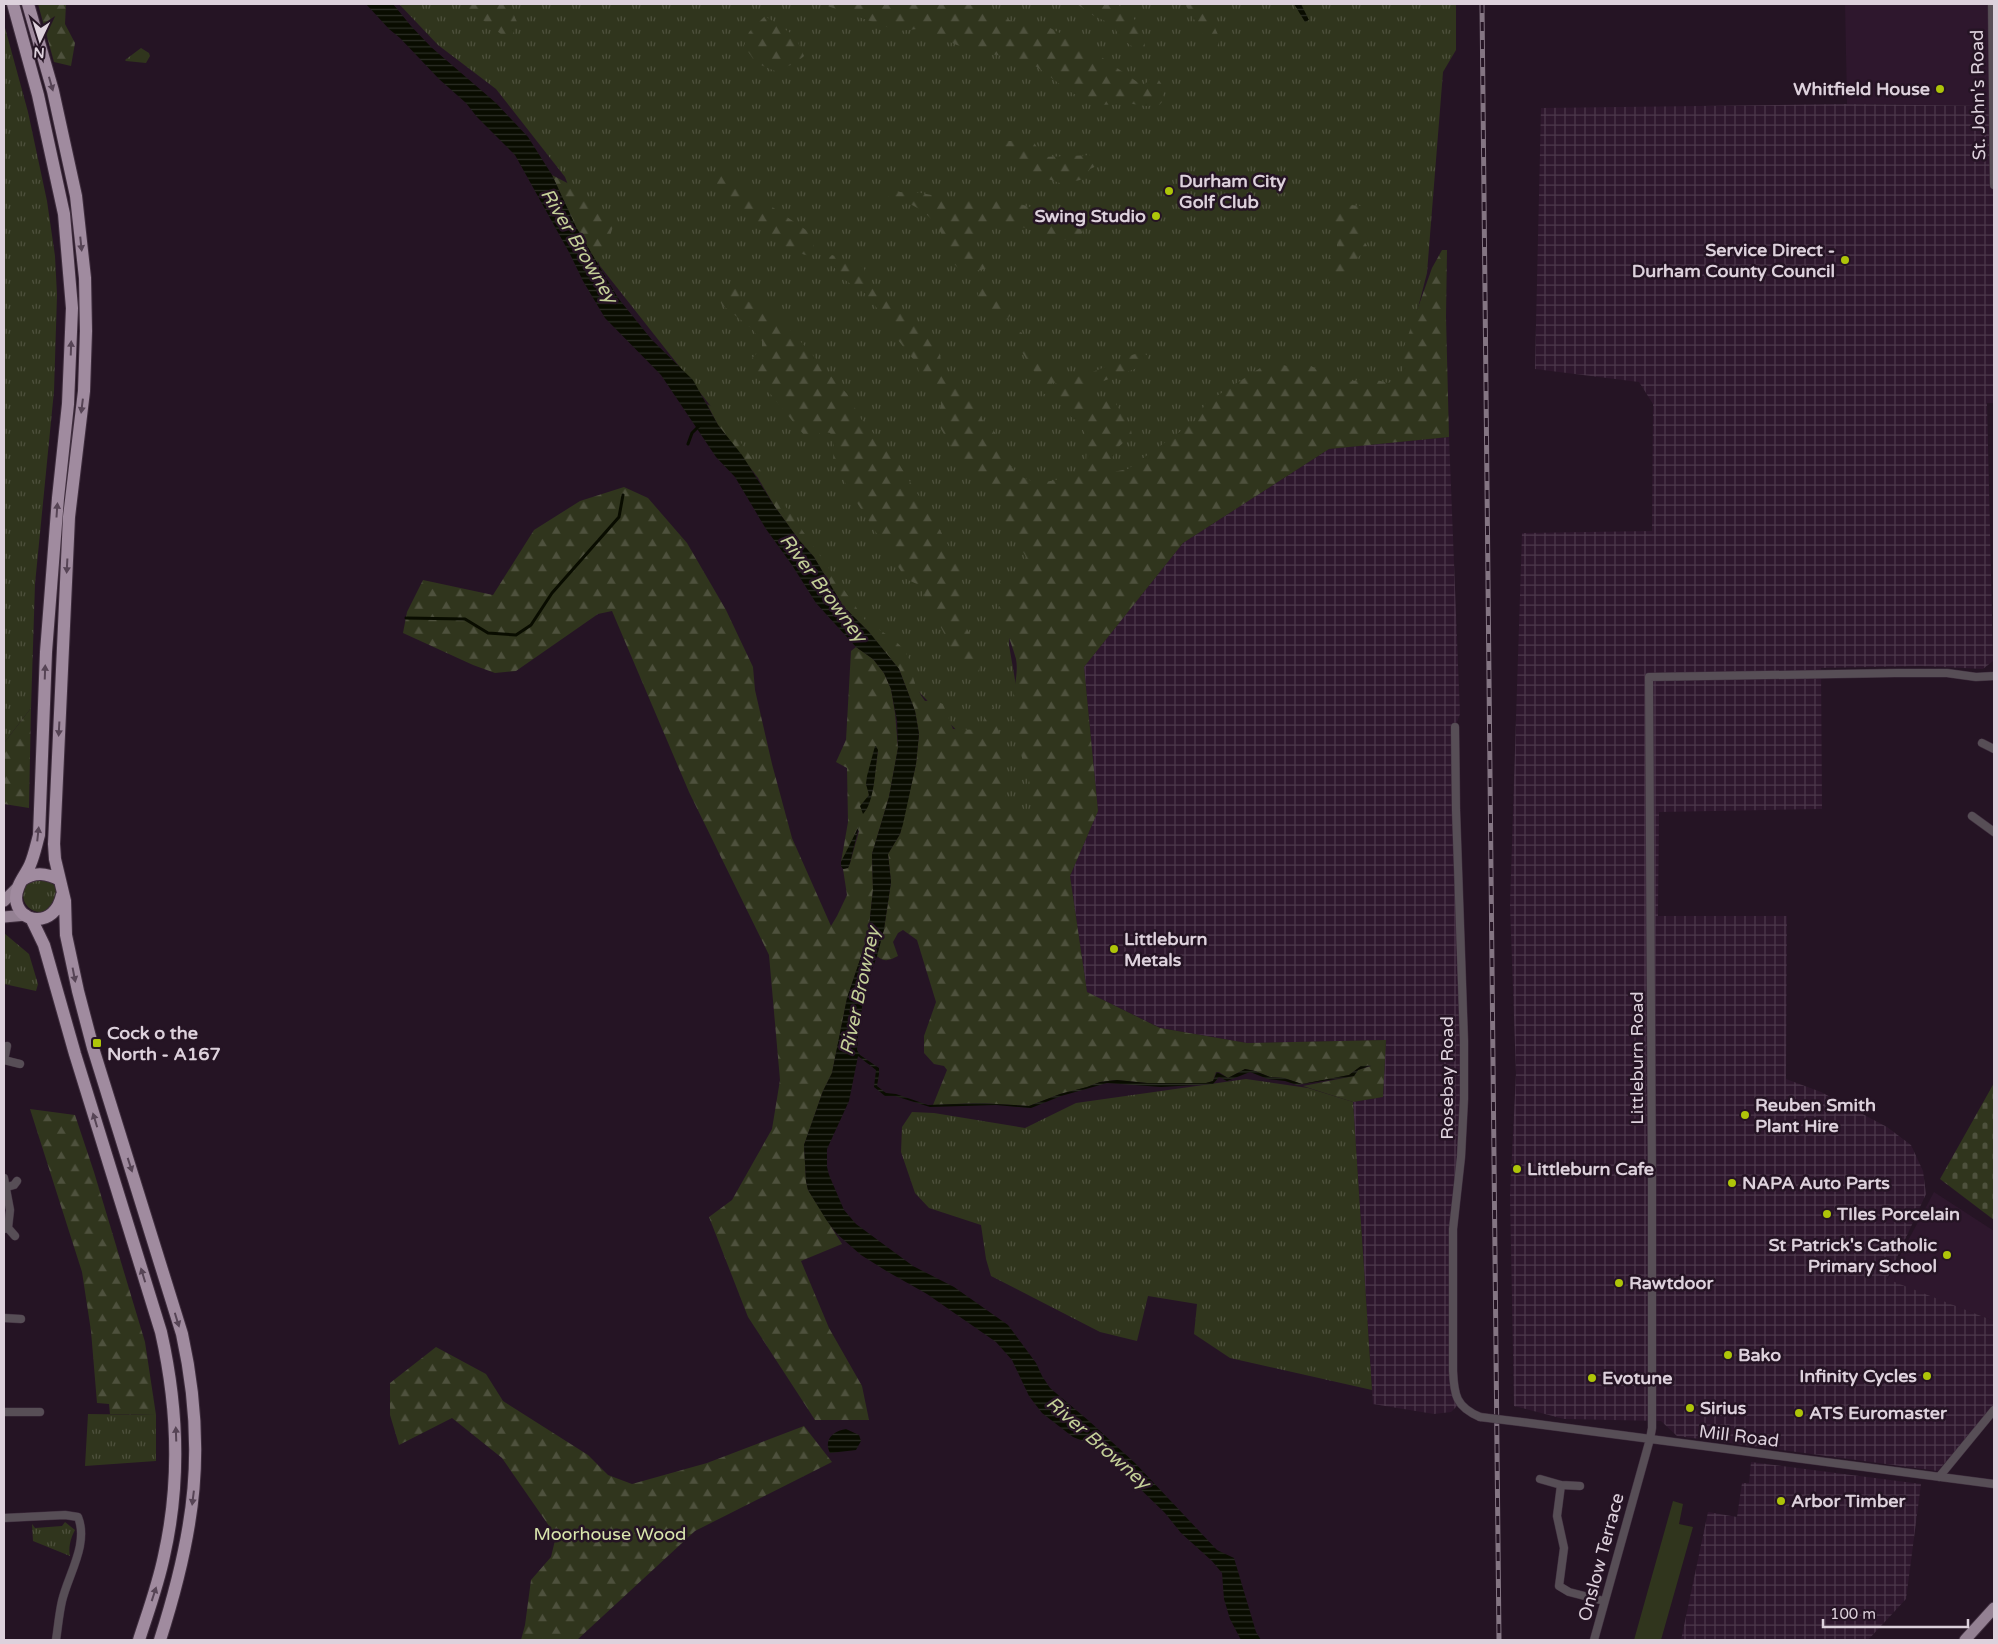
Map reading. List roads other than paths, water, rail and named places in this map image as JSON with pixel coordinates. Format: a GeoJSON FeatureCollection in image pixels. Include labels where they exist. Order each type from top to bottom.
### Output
{"type":"FeatureCollection","features":[{"type":"Feature","properties":{"kind":"highway"},"geometry":{"type":"LineString","coordinates":[[13,4],[38,94],[64,214],[72,308],[68,404],[58,498],[46,652],[38,835],[35,851],[20,884],[18,905],[29,916],[44,945],[77,1062],[161,1332],[170,1371],[176,1432],[174,1498],[164,1555],[139,1640]]}},
{"type":"Feature","properties":{"kind":"highway"},"geometry":{"type":"LineString","coordinates":[[28,4],[53,91],[76,196],[84,278],[86,331],[84,391],[69,518],[54,834],[55,859],[66,908],[66,934],[90,1038],[179,1325],[190,1374],[196,1435],[193,1499],[176,1588],[160,1640]]}},
{"type":"Feature","properties":{"kind":"highway"},"geometry":{"type":"LineString","coordinates":[[20,884],[32,874],[39,873],[60,880]]}},
{"type":"Feature","properties":{"kind":"highway"},"geometry":{"type":"LineString","coordinates":[[29,916],[44,919],[55,912],[63,893]]}},
{"type":"Feature","properties":{"kind":"main road"},"geometry":{"type":"LineString","coordinates":[[4,901],[20,884]]}},
{"type":"Feature","properties":{"kind":"main road"},"geometry":{"type":"LineString","coordinates":[[4,917],[29,916]]}},
{"type":"Feature","properties":{"kind":"main road"},"geometry":{"type":"LineString","coordinates":[[1965,1640],[1994,1608]]}},
{"type":"Feature","properties":{"kind":"street","name":"St. John's Road"},"geometry":{"type":"LineString","coordinates":[[1992,4],[1994,185]]}},
{"type":"Feature","properties":{"kind":"street","name":"Littleburn Road"},"geometry":{"type":"LineString","coordinates":[[1637,1482],[1650,1439],[1652,1177],[1649,677],[1895,673],[1947,673],[1976,677],[1994,676]]}},
{"type":"Feature","properties":{"kind":"street","name":"Rosebay Road"},"geometry":{"type":"LineString","coordinates":[[1456,727],[1456,810],[1464,1042],[1464,1099],[1462,1157],[1454,1229],[1453,1370],[1454,1389],[1459,1404],[1468,1412],[1480,1417]]}},
{"type":"Feature","properties":{"kind":"street"},"geometry":{"type":"LineString","coordinates":[[1982,743],[1994,749]]}},
{"type":"Feature","properties":{"kind":"street"},"geometry":{"type":"LineString","coordinates":[[1972,816],[1994,832]]}},
{"type":"Feature","properties":{"kind":"street"},"geometry":{"type":"LineString","coordinates":[[7,1046],[4,1060],[20,1064]]}},
{"type":"Feature","properties":{"kind":"street"},"geometry":{"type":"LineString","coordinates":[[4,1178],[10,1210],[6,1228],[15,1236]]}},
{"type":"Feature","properties":{"kind":"street"},"geometry":{"type":"LineString","coordinates":[[7,1187],[14,1185],[17,1181]]}},
{"type":"Feature","properties":{"kind":"street"},"geometry":{"type":"LineString","coordinates":[[4,1318],[21,1319]]}},
{"type":"Feature","properties":{"kind":"street"},"geometry":{"type":"LineString","coordinates":[[1939,1477],[1994,1410]]}},
{"type":"Feature","properties":{"kind":"street"},"geometry":{"type":"LineString","coordinates":[[4,1412],[40,1412]]}},
{"type":"Feature","properties":{"kind":"street","name":"Mill Road"},"geometry":{"type":"LineString","coordinates":[[1480,1417],[1994,1484]]}},
{"type":"Feature","properties":{"kind":"street"},"geometry":{"type":"LineString","coordinates":[[1540,1479],[1561,1485],[1580,1486]]}},
{"type":"Feature","properties":{"kind":"street","name":"Onslow Terrace"},"geometry":{"type":"LineString","coordinates":[[1594,1640],[1637,1482]]}},
{"type":"Feature","properties":{"kind":"street"},"geometry":{"type":"LineString","coordinates":[[1561,1485],[1557,1516],[1564,1548],[1559,1586],[1569,1592],[1604,1601]]}},
{"type":"Feature","properties":{"kind":"street"},"geometry":{"type":"LineString","coordinates":[[4,1518],[74,1515],[78,1517],[81,1543],[62,1601],[56,1640]]}},
{"type":"Feature","properties":{"kind":"water","name":"River Browney"},"geometry":{"type":"Polygon","coordinates":[[[366,4],[393,4],[431,47],[496,103],[528,137],[552,175],[576,227],[618,298],[652,340],[693,380],[718,425],[742,455],[775,507],[799,540],[814,557],[843,606],[869,632],[899,669],[915,711],[919,734],[916,764],[903,824],[900,834],[888,854],[891,882],[884,929],[864,992],[858,1037],[857,1050],[860,1055],[879,1068],[877,1086],[886,1093],[896,1094],[928,1105],[980,1103],[1029,1106],[1100,1082],[1117,1080],[1147,1083],[1206,1083],[1213,1081],[1217,1072],[1228,1078],[1245,1069],[1302,1084],[1349,1075],[1361,1066],[1372,1065],[1358,1070],[1354,1076],[1297,1085],[1268,1079],[1250,1072],[1227,1081],[1219,1077],[1213,1084],[1161,1087],[1107,1083],[1061,1096],[1031,1108],[996,1105],[930,1107],[895,1096],[885,1096],[874,1087],[876,1070],[858,1056],[849,1101],[827,1149],[829,1175],[844,1210],[856,1224],[913,1266],[954,1287],[1008,1325],[1036,1363],[1050,1388],[1135,1463],[1217,1550],[1234,1558],[1256,1632],[1261,1640],[1241,1640],[1230,1619],[1224,1599],[1222,1573],[1133,1482],[1120,1464],[1093,1445],[1073,1437],[1042,1413],[1029,1396],[1012,1360],[996,1342],[927,1294],[861,1255],[837,1234],[808,1190],[804,1145],[823,1091],[832,1073],[847,998],[868,936],[873,890],[872,854],[889,797],[898,748],[897,721],[891,689],[884,673],[873,659],[856,647],[816,603],[766,529],[735,477],[716,457],[661,375],[605,318],[515,155],[477,117],[466,103],[439,79],[366,4]]]}},
{"type":"Feature","properties":{"kind":"water"},"geometry":{"type":"Polygon","coordinates":[[[1294,4],[1301,4],[1309,20],[1305,22],[1294,4]]]}},
{"type":"Feature","properties":{"kind":"water"},"geometry":{"type":"Polygon","coordinates":[[[875,746],[878,750],[874,784],[870,801],[863,814],[860,806],[869,795],[866,784],[875,746]]]}},
{"type":"Feature","properties":{"kind":"water"},"geometry":{"type":"Polygon","coordinates":[[[859,826],[850,863],[848,868],[843,869],[841,862],[859,826]]]}},
{"type":"Feature","properties":{"kind":"water"},"geometry":{"type":"Polygon","coordinates":[[[846,1429],[859,1435],[861,1441],[856,1450],[830,1453],[828,1444],[831,1436],[846,1429]]]}},
{"type":"Feature","properties":{"kind":"waterway"},"geometry":{"type":"LineString","coordinates":[[688,444],[692,433],[699,426]]}},
{"type":"Feature","properties":{"kind":"waterway"},"geometry":{"type":"LineString","coordinates":[[406,618],[465,619],[488,633],[516,635],[531,625],[552,593],[619,517],[623,495]]}},
{"type":"Feature","properties":{"kind":"railway"},"geometry":{"type":"LineString","coordinates":[[1482,4],[1499,1640]]}},
{"type":"Feature","properties":{"kind":"place","name":"Whitfield House"},"geometry":{"type":"Point","coordinates":[1940,89]}},
{"type":"Feature","properties":{"kind":"place","name":"Durham City Golf Club"},"geometry":{"type":"Point","coordinates":[1169,191]}},
{"type":"Feature","properties":{"kind":"place","name":"Swing Studio"},"geometry":{"type":"Point","coordinates":[1156,216]}},
{"type":"Feature","properties":{"kind":"place","name":"Service Direct - Durham County Council"},"geometry":{"type":"Point","coordinates":[1845,260]}},
{"type":"Feature","properties":{"kind":"place","name":"Littleburn Metals"},"geometry":{"type":"Point","coordinates":[1114,949]}},
{"type":"Feature","properties":{"kind":"place","name":"Cock o the North - A167"},"geometry":{"type":"Point","coordinates":[97,1043]}},
{"type":"Feature","properties":{"kind":"place","name":"Reuben Smith Plant Hire"},"geometry":{"type":"Point","coordinates":[1745,1115]}},
{"type":"Feature","properties":{"kind":"place","name":"Littleburn Cafe"},"geometry":{"type":"Point","coordinates":[1517,1169]}},
{"type":"Feature","properties":{"kind":"place","name":"NAPA Auto Parts"},"geometry":{"type":"Point","coordinates":[1732,1183]}},
{"type":"Feature","properties":{"kind":"place","name":"TIles Porcelain"},"geometry":{"type":"Point","coordinates":[1827,1214]}},
{"type":"Feature","properties":{"kind":"place","name":"St Patrick's Catholic Primary School"},"geometry":{"type":"Point","coordinates":[1947,1255]}},
{"type":"Feature","properties":{"kind":"place","name":"Rawtdoor"},"geometry":{"type":"Point","coordinates":[1619,1283]}},
{"type":"Feature","properties":{"kind":"place","name":"Bako"},"geometry":{"type":"Point","coordinates":[1728,1355]}},
{"type":"Feature","properties":{"kind":"place","name":"Infinity Cycles"},"geometry":{"type":"Point","coordinates":[1927,1376]}},
{"type":"Feature","properties":{"kind":"place","name":"Evotune"},"geometry":{"type":"Point","coordinates":[1592,1378]}},
{"type":"Feature","properties":{"kind":"place","name":"Sirius"},"geometry":{"type":"Point","coordinates":[1690,1408]}},
{"type":"Feature","properties":{"kind":"place","name":"ATS Euromaster"},"geometry":{"type":"Point","coordinates":[1799,1413]}},
{"type":"Feature","properties":{"kind":"place","name":"Arbor Timber"},"geometry":{"type":"Point","coordinates":[1781,1501]}},
{"type":"Feature","properties":{"kind":"park label","name":"Moorhouse Wood"},"geometry":{"type":"Point","coordinates":[610,1534]}}]}
